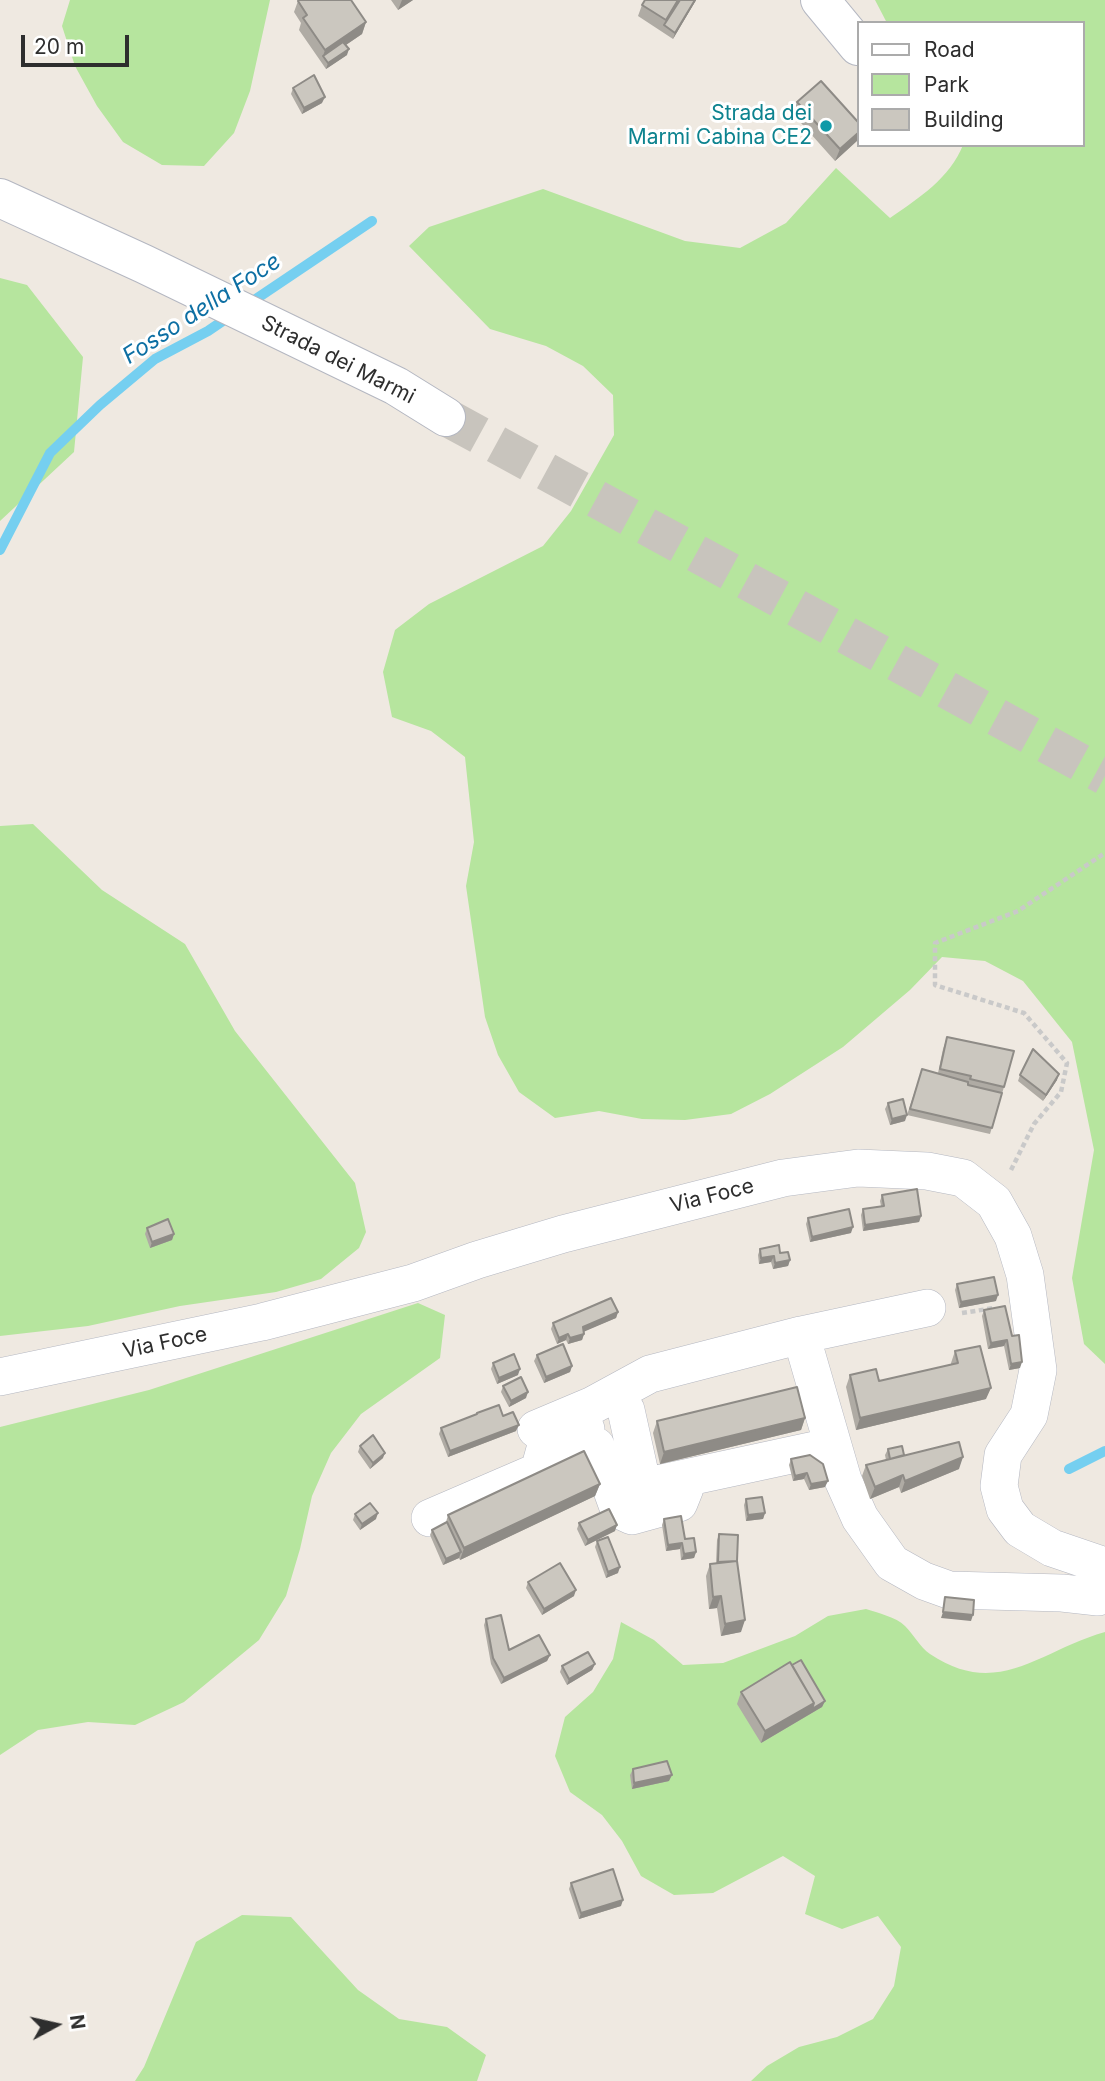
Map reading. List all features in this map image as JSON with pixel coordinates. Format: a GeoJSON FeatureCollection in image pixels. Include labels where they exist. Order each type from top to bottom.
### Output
{"type":"FeatureCollection","features":[{"type":"Feature","properties":{"kind":"main road"},"geometry":{"type":"LineString","coordinates":[[820,0],[856,44]]}},
{"type":"Feature","properties":{"kind":"main road","name":"Strada dei Marmi"},"geometry":{"type":"LineString","coordinates":[[0,198],[144,264],[396,386],[446,417]]}},
{"type":"Feature","properties":{"kind":"street","name":"Via Foce"},"geometry":{"type":"LineString","coordinates":[[0,1377],[262,1322],[413,1283],[477,1259],[563,1234],[783,1178],[858,1168],[927,1171],[962,1178],[995,1202],[1013,1236],[1025,1275],[1038,1370],[1029,1415],[1003,1454],[999,1486],[1005,1509],[1020,1529],[1052,1548],[1105,1566]]}},
{"type":"Feature","properties":{"kind":"street"},"geometry":{"type":"LineString","coordinates":[[536,1429],[593,1405],[650,1374],[800,1335],[927,1308]]}},
{"type":"Feature","properties":{"kind":"street"},"geometry":{"type":"LineString","coordinates":[[800,1335],[843,1480],[860,1518],[892,1563],[924,1581],[949,1590],[1062,1593],[1098,1597],[1105,1580]]}},
{"type":"Feature","properties":{"kind":"street"},"geometry":{"type":"LineString","coordinates":[[539,1471],[545,1449],[626,1410],[650,1374]]}},
{"type":"Feature","properties":{"kind":"street"},"geometry":{"type":"LineString","coordinates":[[626,1410],[643,1487],[833,1446]]}},
{"type":"Feature","properties":{"kind":"street"},"geometry":{"type":"LineString","coordinates":[[430,1518],[596,1446],[619,1510],[632,1516],[680,1503],[689,1477]]}},
{"type":"Feature","properties":{"kind":"path"},"geometry":{"type":"LineString","coordinates":[[995,1202],[1034,1124],[1061,1092],[1067,1063],[1024,1013],[936,985],[935,943],[1018,911],[1105,853]]}},
{"type":"Feature","properties":{"kind":"green space"},"geometry":{"type":"Polygon","coordinates":[[[70,0],[270,0],[250,91],[234,133],[204,166],[162,165],[123,142],[97,106],[75,66],[62,26],[70,0]]]}},
{"type":"Feature","properties":{"kind":"green space"},"geometry":{"type":"Polygon","coordinates":[[[875,0],[1105,0],[1105,1364],[1084,1344],[1072,1278],[1094,1150],[1072,1042],[1023,981],[985,961],[942,957],[910,990],[843,1047],[770,1094],[731,1114],[685,1120],[642,1119],[599,1111],[555,1118],[519,1092],[498,1055],[485,1017],[466,886],[474,842],[465,757],[431,731],[392,717],[383,672],[395,630],[429,604],[543,546],[571,511],[614,435],[613,395],[583,366],[546,346],[490,329],[409,246],[429,227],[543,189],[685,241],[740,248],[786,223],[836,168],[890,218],[942,177],[962,147],[1084,147],[1084,21],[886,21],[875,0]]]}},
{"type":"Feature","properties":{"kind":"green space"},"geometry":{"type":"Polygon","coordinates":[[[0,278],[27,285],[83,357],[74,452],[0,521],[0,278]]]}},
{"type":"Feature","properties":{"kind":"green space"},"geometry":{"type":"Polygon","coordinates":[[[33,824],[102,890],[185,944],[235,1031],[355,1183],[366,1232],[359,1248],[321,1279],[276,1292],[180,1306],[88,1326],[0,1336],[0,826],[33,824]]]}},
{"type":"Feature","properties":{"kind":"green space"},"geometry":{"type":"Polygon","coordinates":[[[418,1303],[445,1315],[440,1358],[361,1414],[331,1453],[312,1496],[286,1596],[259,1640],[184,1702],[135,1725],[88,1722],[38,1730],[0,1755],[0,1427],[149,1390],[418,1303]]]}},
{"type":"Feature","properties":{"kind":"green space"},"geometry":{"type":"Polygon","coordinates":[[[866,1609],[901,1623],[930,1654],[955,1667],[977,1672],[999,1672],[1019,1667],[1105,1632],[1105,2081],[751,2081],[767,2066],[799,2047],[837,2037],[873,2019],[894,1986],[901,1947],[878,1916],[842,1929],[805,1914],[815,1876],[783,1856],[713,1893],[674,1895],[641,1876],[622,1841],[602,1815],[570,1792],[555,1756],[565,1717],[593,1692],[613,1659],[621,1622],[654,1640],[683,1665],[723,1663],[795,1636],[828,1616],[866,1609]]]}},
{"type":"Feature","properties":{"kind":"green space"},"geometry":{"type":"Polygon","coordinates":[[[242,1915],[291,1917],[358,1990],[399,2019],[447,2027],[486,2055],[477,2081],[135,2081],[144,2067],[196,1942],[242,1915]]]}},
{"type":"Feature","properties":{"kind":"building"},"geometry":{"type":"Polygon","coordinates":[[[299,0],[351,0],[366,22],[325,50],[303,18],[307,15],[299,0]]]}},
{"type":"Feature","properties":{"kind":"building"},"geometry":{"type":"Polygon","coordinates":[[[645,0],[678,0],[666,20],[642,5],[645,0]]]}},
{"type":"Feature","properties":{"kind":"building"},"geometry":{"type":"Polygon","coordinates":[[[680,0],[695,0],[675,33],[664,25],[680,0]]]}},
{"type":"Feature","properties":{"kind":"building"},"geometry":{"type":"Polygon","coordinates":[[[343,42],[349,49],[328,63],[323,56],[343,42]]]}},
{"type":"Feature","properties":{"kind":"building"},"geometry":{"type":"Polygon","coordinates":[[[314,75],[325,97],[304,108],[293,88],[314,75]]]}},
{"type":"Feature","properties":{"kind":"building"},"geometry":{"type":"Polygon","coordinates":[[[821,81],[856,120],[856,135],[840,149],[797,102],[821,81]]]}},
{"type":"Feature","properties":{"kind":"building"},"geometry":{"type":"Polygon","coordinates":[[[947,1037],[1014,1051],[1004,1087],[940,1069],[947,1037]]]}},
{"type":"Feature","properties":{"kind":"building"},"geometry":{"type":"Polygon","coordinates":[[[1033,1049],[1059,1074],[1046,1095],[1020,1075],[1033,1049]]]}},
{"type":"Feature","properties":{"kind":"building"},"geometry":{"type":"Polygon","coordinates":[[[922,1069],[968,1082],[968,1085],[1002,1093],[992,1128],[910,1109],[922,1069]]]}},
{"type":"Feature","properties":{"kind":"building"},"geometry":{"type":"Polygon","coordinates":[[[903,1099],[907,1115],[892,1119],[888,1103],[903,1099]]]}},
{"type":"Feature","properties":{"kind":"building"},"geometry":{"type":"Polygon","coordinates":[[[917,1189],[921,1216],[865,1225],[863,1209],[884,1206],[882,1195],[917,1189]]]}},
{"type":"Feature","properties":{"kind":"building"},"geometry":{"type":"Polygon","coordinates":[[[849,1209],[853,1227],[812,1237],[808,1218],[849,1209]]]}},
{"type":"Feature","properties":{"kind":"building"},"geometry":{"type":"Polygon","coordinates":[[[168,1219],[174,1234],[152,1242],[147,1228],[168,1219]]]}},
{"type":"Feature","properties":{"kind":"building"},"geometry":{"type":"Polygon","coordinates":[[[779,1245],[780,1253],[788,1252],[790,1260],[775,1263],[774,1256],[761,1258],[760,1249],[779,1245]]]}},
{"type":"Feature","properties":{"kind":"building"},"geometry":{"type":"Polygon","coordinates":[[[994,1277],[998,1295],[961,1302],[957,1284],[994,1277]]]}},
{"type":"Feature","properties":{"kind":"building"},"geometry":{"type":"Polygon","coordinates":[[[611,1298],[618,1312],[583,1327],[584,1334],[570,1338],[568,1334],[559,1338],[553,1323],[611,1298]]]}},
{"type":"Feature","properties":{"kind":"building"},"geometry":{"type":"Polygon","coordinates":[[[1005,1306],[1012,1336],[1019,1335],[1022,1362],[1011,1364],[1007,1340],[991,1343],[984,1310],[1005,1306]]]}},
{"type":"Feature","properties":{"kind":"building"},"geometry":{"type":"Polygon","coordinates":[[[563,1344],[572,1366],[546,1377],[537,1355],[563,1344]]]}},
{"type":"Feature","properties":{"kind":"building"},"geometry":{"type":"Polygon","coordinates":[[[980,1346],[991,1388],[860,1418],[850,1375],[876,1369],[879,1381],[958,1363],[955,1351],[980,1346]]]}},
{"type":"Feature","properties":{"kind":"building"},"geometry":{"type":"Polygon","coordinates":[[[514,1354],[520,1369],[499,1378],[493,1363],[514,1354]]]}},
{"type":"Feature","properties":{"kind":"building"},"geometry":{"type":"Polygon","coordinates":[[[521,1377],[528,1392],[511,1401],[503,1386],[521,1377]]]}},
{"type":"Feature","properties":{"kind":"building"},"geometry":{"type":"Polygon","coordinates":[[[797,1387],[805,1418],[664,1452],[657,1421],[797,1387]]]}},
{"type":"Feature","properties":{"kind":"building"},"geometry":{"type":"Polygon","coordinates":[[[499,1405],[503,1416],[513,1412],[519,1425],[450,1451],[441,1428],[499,1405]]]}},
{"type":"Feature","properties":{"kind":"building"},"geometry":{"type":"Polygon","coordinates":[[[373,1435],[385,1453],[373,1463],[360,1446],[373,1435]]]}},
{"type":"Feature","properties":{"kind":"building"},"geometry":{"type":"Polygon","coordinates":[[[959,1442],[963,1457],[905,1481],[903,1475],[875,1487],[866,1465],[959,1442]]]}},
{"type":"Feature","properties":{"kind":"building"},"geometry":{"type":"Polygon","coordinates":[[[902,1446],[904,1455],[890,1459],[888,1449],[902,1446]]]}},
{"type":"Feature","properties":{"kind":"building"},"geometry":{"type":"Polygon","coordinates":[[[584,1451],[600,1484],[464,1548],[448,1515],[584,1451]]]}},
{"type":"Feature","properties":{"kind":"building"},"geometry":{"type":"Polygon","coordinates":[[[810,1455],[823,1464],[828,1481],[811,1484],[807,1473],[795,1476],[791,1459],[810,1455]]]}},
{"type":"Feature","properties":{"kind":"building"},"geometry":{"type":"Polygon","coordinates":[[[762,1497],[765,1513],[748,1515],[746,1499],[762,1497]]]}},
{"type":"Feature","properties":{"kind":"building"},"geometry":{"type":"Polygon","coordinates":[[[370,1503],[378,1513],[362,1524],[355,1514],[370,1503]]]}},
{"type":"Feature","properties":{"kind":"building"},"geometry":{"type":"Polygon","coordinates":[[[609,1509],[617,1525],[588,1540],[579,1523],[609,1509]]]}},
{"type":"Feature","properties":{"kind":"building"},"geometry":{"type":"Polygon","coordinates":[[[681,1516],[685,1539],[694,1538],[696,1552],[684,1554],[682,1543],[668,1545],[664,1519],[681,1516]]]}},
{"type":"Feature","properties":{"kind":"building"},"geometry":{"type":"Polygon","coordinates":[[[447,1522],[461,1552],[446,1559],[432,1530],[447,1522]]]}},
{"type":"Feature","properties":{"kind":"building"},"geometry":{"type":"Polygon","coordinates":[[[719,1534],[738,1535],[737,1561],[718,1562],[719,1534]]]}},
{"type":"Feature","properties":{"kind":"building"},"geometry":{"type":"Polygon","coordinates":[[[608,1537],[620,1567],[608,1572],[597,1541],[608,1537]]]}},
{"type":"Feature","properties":{"kind":"building"},"geometry":{"type":"Polygon","coordinates":[[[737,1561],[745,1620],[725,1624],[721,1596],[713,1597],[710,1564],[737,1561]]]}},
{"type":"Feature","properties":{"kind":"building"},"geometry":{"type":"Polygon","coordinates":[[[560,1563],[576,1590],[544,1609],[528,1582],[560,1563]]]}},
{"type":"Feature","properties":{"kind":"building"},"geometry":{"type":"Polygon","coordinates":[[[945,1597],[974,1600],[973,1615],[943,1612],[945,1597]]]}},
{"type":"Feature","properties":{"kind":"building"},"geometry":{"type":"Polygon","coordinates":[[[501,1615],[509,1650],[539,1635],[550,1655],[504,1678],[493,1658],[486,1619],[501,1615]]]}},
{"type":"Feature","properties":{"kind":"building"},"geometry":{"type":"Polygon","coordinates":[[[588,1652],[595,1664],[569,1679],[562,1666],[588,1652]]]}},
{"type":"Feature","properties":{"kind":"building"},"geometry":{"type":"Polygon","coordinates":[[[801,1660],[825,1701],[812,1709],[814,1703],[792,1665],[801,1660]]]}},
{"type":"Feature","properties":{"kind":"building"},"geometry":{"type":"Polygon","coordinates":[[[790,1662],[814,1703],[765,1731],[741,1692],[790,1662]]]}},
{"type":"Feature","properties":{"kind":"building"},"geometry":{"type":"Polygon","coordinates":[[[667,1761],[672,1775],[634,1783],[633,1769],[667,1761]]]}},
{"type":"Feature","properties":{"kind":"building"},"geometry":{"type":"Polygon","coordinates":[[[613,1869],[623,1900],[581,1913],[571,1883],[613,1869]]]}},
{"type":"Feature","properties":{"kind":"waterway","name":"Fosso della Foce"},"geometry":{"type":"LineString","coordinates":[[247,305],[372,221]]}},
{"type":"Feature","properties":{"kind":"waterway","name":"Fosso della Foce"},"geometry":{"type":"LineString","coordinates":[[0,550],[50,453],[100,405],[155,359],[230,316]]}},
{"type":"Feature","properties":{"kind":"waterway"},"geometry":{"type":"LineString","coordinates":[[1069,1469],[1105,1451]]}},
{"type":"Feature","properties":{"kind":"tunnel"},"geometry":{"type":"LineString","coordinates":[[446,417],[1105,776]]}},
{"type":"Feature","properties":{"kind":"place","name":"Strada dei Marmi Cabina CE2"},"geometry":{"type":"Point","coordinates":[826,126]}}]}
